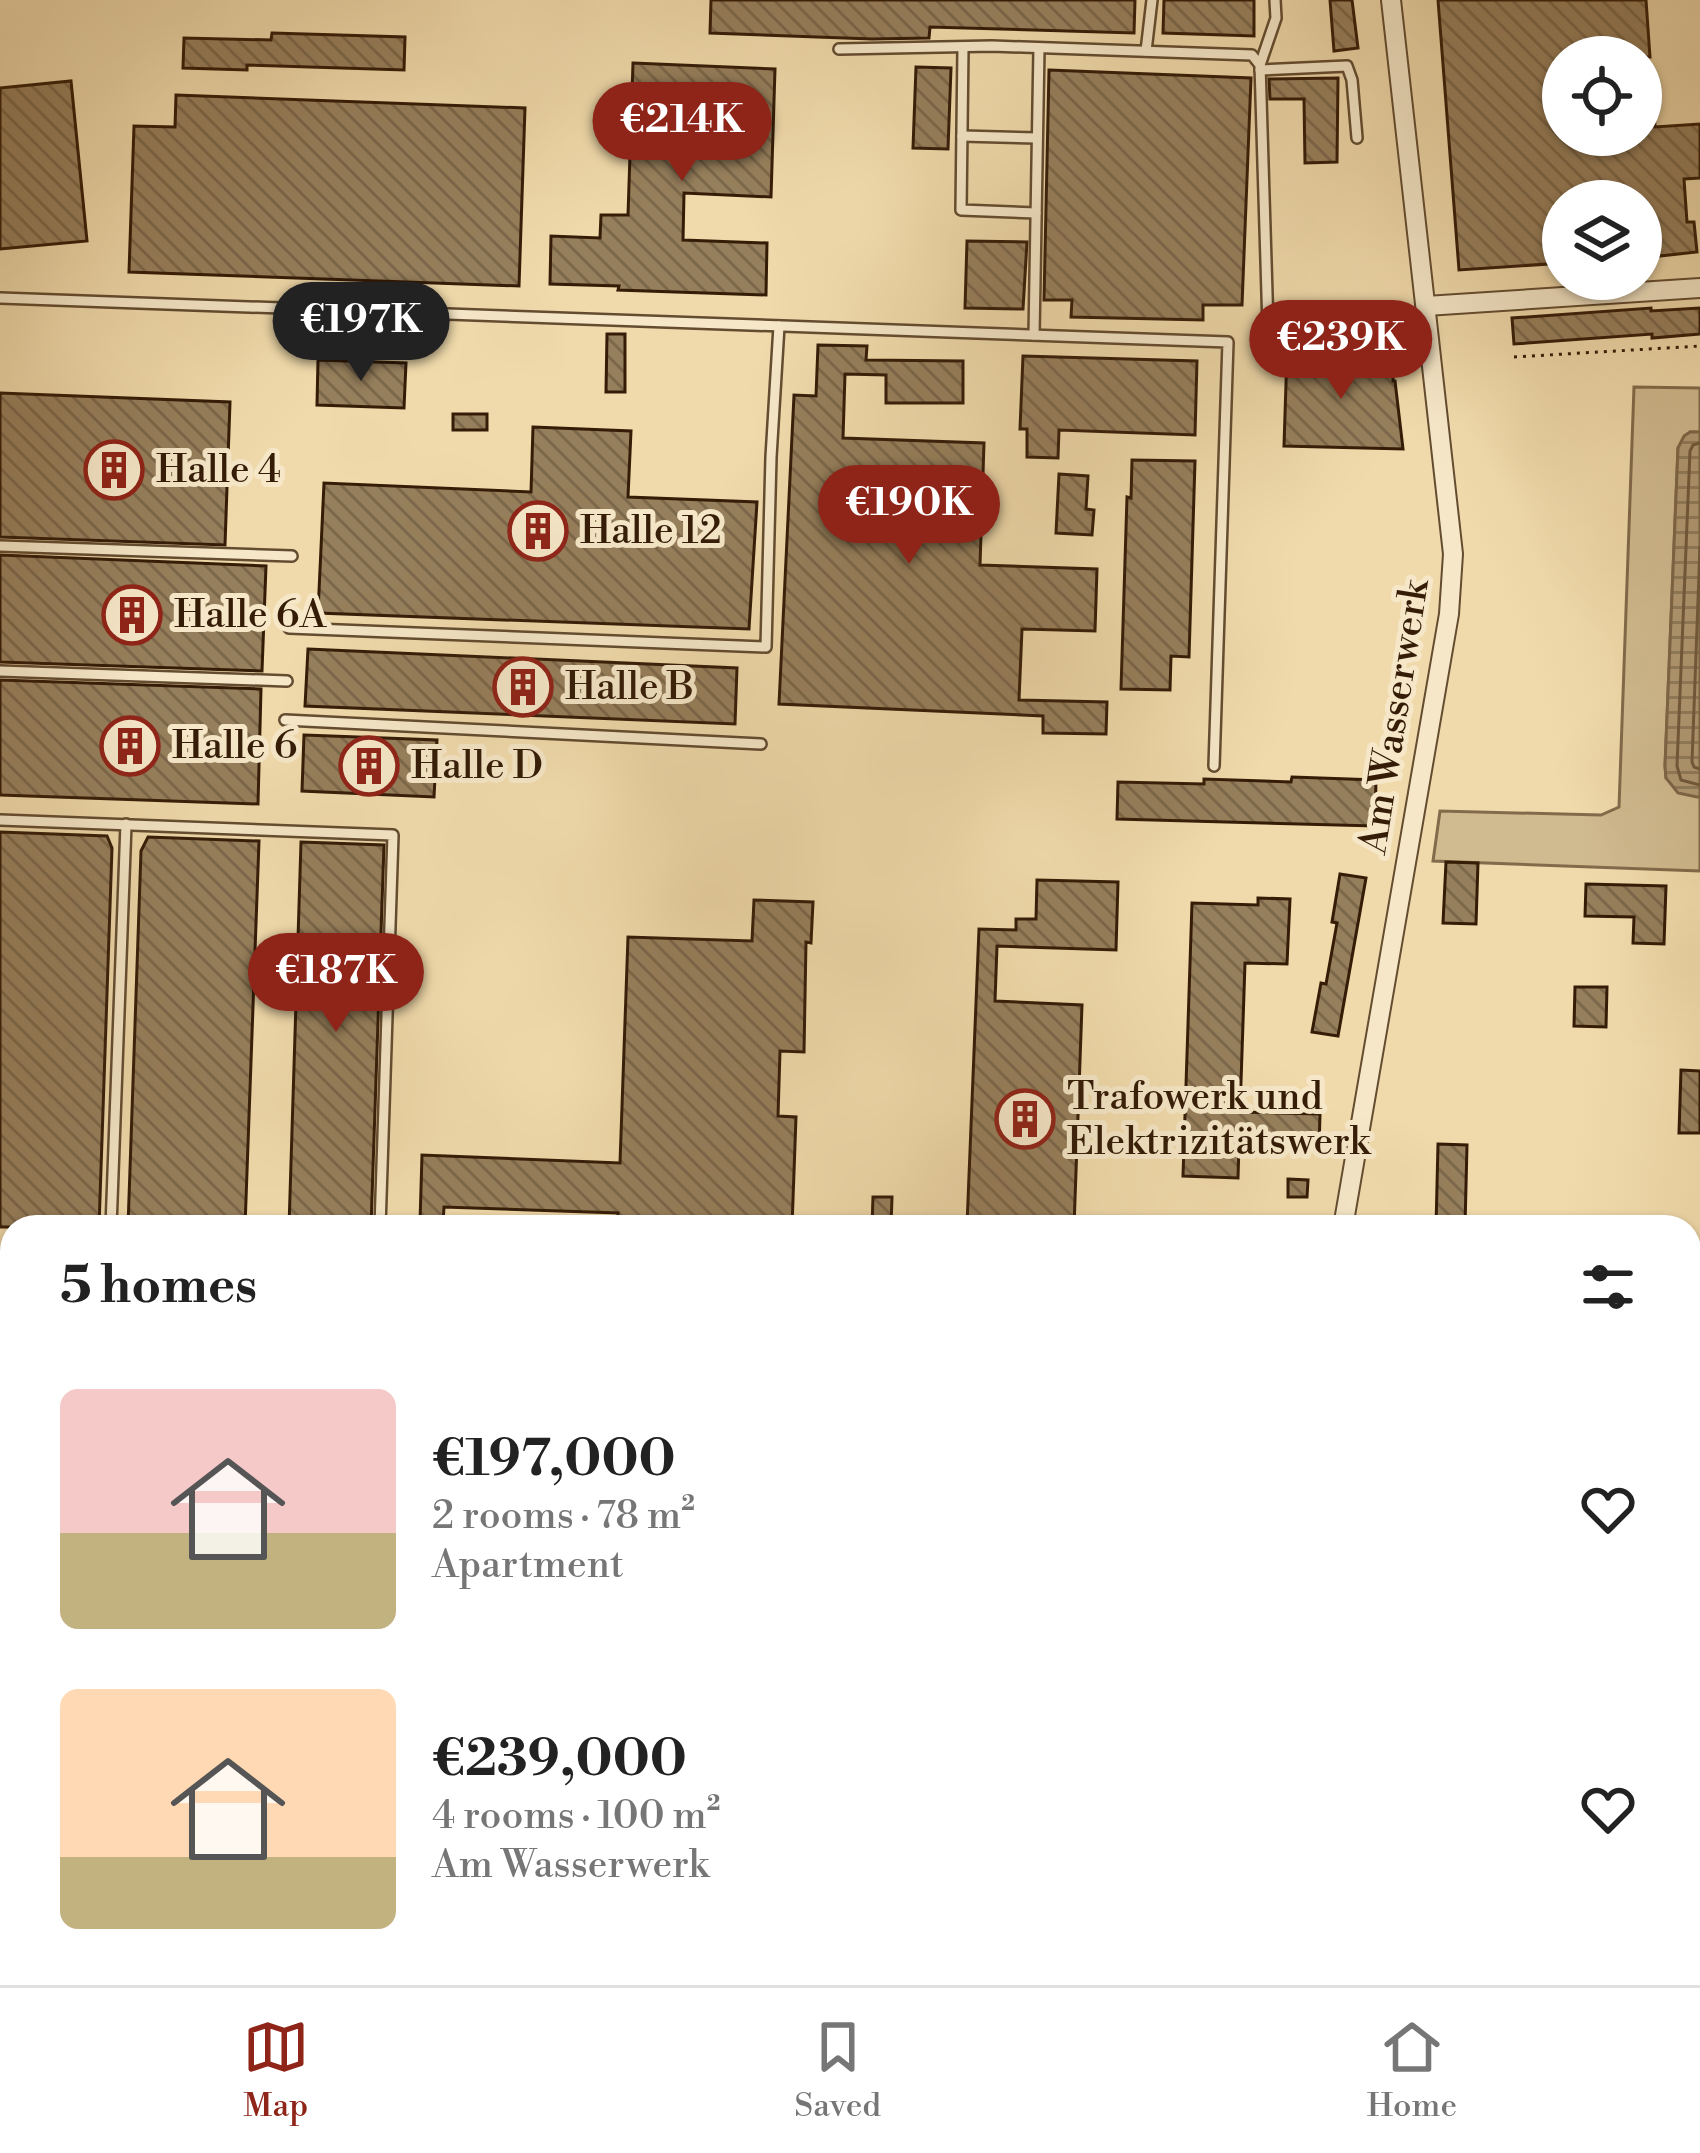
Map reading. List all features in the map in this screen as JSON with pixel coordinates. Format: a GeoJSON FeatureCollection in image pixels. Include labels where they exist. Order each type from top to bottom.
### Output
{"type":"FeatureCollection","features":[{"type":"Feature","properties":{"kind":"street","name":"Am Wasserwerk"},"geometry":{"type":"LineString","coordinates":[[1345,1215],[1449,614],[1453,554],[1390,0]]}},
{"type":"Feature","properties":{"kind":"street"},"geometry":{"type":"LineString","coordinates":[[1426,306],[1700,289]]}},
{"type":"Feature","properties":{"kind":"lane"},"geometry":{"type":"LineString","coordinates":[[1146,51],[1152,0]]}},
{"type":"Feature","properties":{"kind":"lane"},"geometry":{"type":"LineString","coordinates":[[1268,327],[1260,68],[1276,18],[1275,0]]}},
{"type":"Feature","properties":{"kind":"lane"},"geometry":{"type":"LineString","coordinates":[[963,47],[961,210],[1036,213]]}},
{"type":"Feature","properties":{"kind":"lane"},"geometry":{"type":"LineString","coordinates":[[1034,335],[1039,48]]}},
{"type":"Feature","properties":{"kind":"lane"},"geometry":{"type":"LineString","coordinates":[[838,49],[1039,48],[1252,55],[1260,68]]}},
{"type":"Feature","properties":{"kind":"lane"},"geometry":{"type":"LineString","coordinates":[[1260,68],[1347,66],[1357,137]]}},
{"type":"Feature","properties":{"kind":"lane"},"geometry":{"type":"LineString","coordinates":[[962,136],[1037,138]]}},
{"type":"Feature","properties":{"kind":"lane"},"geometry":{"type":"LineString","coordinates":[[0,298],[1228,342],[1214,766]]}},
{"type":"Feature","properties":{"kind":"lane"},"geometry":{"type":"LineString","coordinates":[[290,628],[766,647],[779,326]]}},
{"type":"Feature","properties":{"kind":"lane"},"geometry":{"type":"LineString","coordinates":[[0,546],[292,556]]}},
{"type":"Feature","properties":{"kind":"lane"},"geometry":{"type":"LineString","coordinates":[[0,671],[287,682]]}},
{"type":"Feature","properties":{"kind":"lane"},"geometry":{"type":"LineString","coordinates":[[285,720],[761,743]]}},
{"type":"Feature","properties":{"kind":"lane"},"geometry":{"type":"LineString","coordinates":[[0,820],[394,835],[380,1215]]}},
{"type":"Feature","properties":{"kind":"lane"},"geometry":{"type":"LineString","coordinates":[[111,1215],[126,824]]}},
{"type":"Feature","properties":{"kind":"path"},"geometry":{"type":"LineString","coordinates":[[1514,357],[1700,346]]}},
{"type":"Feature","properties":{"kind":"shaded area"},"geometry":{"type":"Polygon","coordinates":[[[1634,387],[1700,388],[1700,432],[1690,432],[1678,448],[1665,766],[1666,778],[1681,792],[1700,797],[1700,871],[1433,861],[1440,811],[1601,815],[1619,807],[1634,387]]]}},
{"type":"Feature","properties":{"kind":"water"},"geometry":{"type":"Polygon","coordinates":[[[1690,432],[1700,432],[1700,797],[1678,793],[1666,778],[1665,766],[1678,448],[1690,432]]]}},
{"type":"Feature","properties":{"kind":"building"},"geometry":{"type":"Polygon","coordinates":[[[711,0],[1135,0],[1134,33],[930,27],[929,38],[872,39],[710,33],[711,0]]]}},
{"type":"Feature","properties":{"kind":"building"},"geometry":{"type":"Polygon","coordinates":[[[1164,0],[1254,0],[1254,36],[1163,33],[1164,0]]]}},
{"type":"Feature","properties":{"kind":"building"},"geometry":{"type":"Polygon","coordinates":[[[1330,0],[1352,0],[1358,48],[1334,51],[1330,0]]]}},
{"type":"Feature","properties":{"kind":"building"},"geometry":{"type":"Polygon","coordinates":[[[1438,0],[1646,0],[1649,36],[1542,36],[1542,156],[1662,156],[1662,127],[1700,124],[1700,178],[1684,179],[1687,222],[1694,222],[1697,252],[1662,256],[1662,180],[1542,180],[1542,264],[1459,270],[1438,0]]]}},
{"type":"Feature","properties":{"kind":"building"},"geometry":{"type":"Polygon","coordinates":[[[272,33],[405,37],[404,70],[183,68],[184,38],[271,40],[272,33]]]}},
{"type":"Feature","properties":{"kind":"building"},"geometry":{"type":"Polygon","coordinates":[[[633,63],[775,69],[771,197],[684,193],[683,240],[767,243],[766,295],[550,284],[551,236],[600,238],[601,215],[628,215],[633,63]]]}},
{"type":"Feature","properties":{"kind":"building"},"geometry":{"type":"Polygon","coordinates":[[[916,67],[951,68],[948,149],[913,148],[916,67]]]}},
{"type":"Feature","properties":{"kind":"building"},"geometry":{"type":"Polygon","coordinates":[[[1049,70],[1251,78],[1242,305],[1203,305],[1203,320],[1071,317],[1072,300],[1044,300],[1049,70]]]}},
{"type":"Feature","properties":{"kind":"building"},"geometry":{"type":"Polygon","coordinates":[[[1338,78],[1337,162],[1305,163],[1304,99],[1270,99],[1269,79],[1338,78]]]}},
{"type":"Feature","properties":{"kind":"building"},"geometry":{"type":"Polygon","coordinates":[[[71,81],[87,241],[0,249],[0,88],[71,81]]]}},
{"type":"Feature","properties":{"kind":"building"},"geometry":{"type":"Polygon","coordinates":[[[176,95],[525,108],[519,286],[129,272],[134,126],[175,127],[176,95]]]}},
{"type":"Feature","properties":{"kind":"building"},"geometry":{"type":"Polygon","coordinates":[[[967,241],[1027,242],[1023,309],[965,308],[967,241]]]}},
{"type":"Feature","properties":{"kind":"building"},"geometry":{"type":"Polygon","coordinates":[[[1700,308],[1700,334],[1514,344],[1512,318],[1700,308]]]}},
{"type":"Feature","properties":{"kind":"building"},"geometry":{"type":"Polygon","coordinates":[[[607,334],[625,334],[625,392],[606,392],[607,334]]]}},
{"type":"Feature","properties":{"kind":"building"},"geometry":{"type":"Polygon","coordinates":[[[818,345],[867,346],[866,360],[963,361],[963,403],[886,403],[886,375],[845,374],[843,438],[984,443],[980,565],[1097,569],[1095,631],[1022,629],[1019,700],[1107,702],[1106,734],[1043,733],[1043,716],[779,704],[794,395],[816,396],[818,345]]]}},
{"type":"Feature","properties":{"kind":"building"},"geometry":{"type":"Polygon","coordinates":[[[1287,352],[1393,356],[1403,449],[1284,446],[1287,352]]]}},
{"type":"Feature","properties":{"kind":"building"},"geometry":{"type":"Polygon","coordinates":[[[1023,356],[1197,361],[1195,435],[1059,430],[1058,458],[1027,457],[1027,429],[1020,429],[1023,356]]]}},
{"type":"Feature","properties":{"kind":"building"},"geometry":{"type":"Polygon","coordinates":[[[318,360],[406,363],[404,408],[317,405],[318,360]]]}},
{"type":"Feature","properties":{"kind":"building","name":"Halle 4"},"geometry":{"type":"Polygon","coordinates":[[[0,393],[230,402],[225,545],[0,537],[0,393]]]}},
{"type":"Feature","properties":{"kind":"building"},"geometry":{"type":"Polygon","coordinates":[[[453,414],[487,414],[487,430],[453,430],[453,414]]]}},
{"type":"Feature","properties":{"kind":"building","name":"Halle 12"},"geometry":{"type":"Polygon","coordinates":[[[533,427],[631,431],[628,497],[757,502],[749,629],[318,613],[324,483],[531,492],[533,427]]]}},
{"type":"Feature","properties":{"kind":"building"},"geometry":{"type":"Polygon","coordinates":[[[1132,460],[1195,461],[1189,657],[1171,656],[1170,690],[1121,689],[1132,460]]]}},
{"type":"Feature","properties":{"kind":"building"},"geometry":{"type":"Polygon","coordinates":[[[1059,474],[1088,476],[1086,509],[1094,510],[1092,535],[1056,533],[1059,474]]]}},
{"type":"Feature","properties":{"kind":"building","name":"Halle 6A"},"geometry":{"type":"Polygon","coordinates":[[[0,555],[266,566],[262,671],[0,662],[0,555]]]}},
{"type":"Feature","properties":{"kind":"building"},"geometry":{"type":"Polygon","coordinates":[[[308,649],[737,668],[735,724],[305,706],[308,649]]]}},
{"type":"Feature","properties":{"kind":"building","name":"Halle 6"},"geometry":{"type":"Polygon","coordinates":[[[0,680],[261,689],[258,804],[0,795],[0,680]]]}},
{"type":"Feature","properties":{"kind":"building","name":"Halle D"},"geometry":{"type":"Polygon","coordinates":[[[304,735],[437,740],[434,797],[302,791],[304,735]]]}},
{"type":"Feature","properties":{"kind":"building"},"geometry":{"type":"Polygon","coordinates":[[[1292,777],[1376,780],[1375,826],[1117,819],[1118,782],[1291,782],[1292,777]]]}},
{"type":"Feature","properties":{"kind":"building"},"geometry":{"type":"Polygon","coordinates":[[[0,832],[107,836],[112,848],[99,1215],[0,1215],[0,832]]]}},
{"type":"Feature","properties":{"kind":"building"},"geometry":{"type":"Polygon","coordinates":[[[148,837],[259,841],[245,1215],[128,1215],[141,851],[148,837]]]}},
{"type":"Feature","properties":{"kind":"building"},"geometry":{"type":"Polygon","coordinates":[[[301,842],[384,845],[371,1215],[289,1215],[301,842]]]}},
{"type":"Feature","properties":{"kind":"building"},"geometry":{"type":"Polygon","coordinates":[[[1446,862],[1478,863],[1476,924],[1443,923],[1446,862]]]}},
{"type":"Feature","properties":{"kind":"building"},"geometry":{"type":"Polygon","coordinates":[[[1340,874],[1366,878],[1338,1036],[1312,1032],[1337,923],[1332,922],[1340,874]]]}},
{"type":"Feature","properties":{"kind":"building","name":"Trafowerk und Elektrizitätswerk"},"geometry":{"type":"Polygon","coordinates":[[[1037,880],[1118,882],[1116,950],[997,946],[995,1001],[1082,1005],[1074,1215],[967,1215],[979,929],[1016,930],[1016,919],[1036,919],[1037,880]]]}},
{"type":"Feature","properties":{"kind":"building"},"geometry":{"type":"Polygon","coordinates":[[[1586,884],[1666,886],[1664,944],[1633,943],[1634,917],[1585,916],[1586,884]]]}},
{"type":"Feature","properties":{"kind":"building"},"geometry":{"type":"Polygon","coordinates":[[[1258,898],[1290,899],[1287,964],[1245,963],[1240,1112],[1320,1114],[1319,1150],[1239,1145],[1238,1178],[1183,1176],[1192,903],[1258,905],[1258,898]]]}},
{"type":"Feature","properties":{"kind":"building"},"geometry":{"type":"Polygon","coordinates":[[[754,900],[813,902],[811,943],[806,942],[804,1052],[780,1051],[778,1116],[796,1117],[792,1215],[618,1215],[444,1207],[444,1215],[420,1215],[422,1155],[620,1163],[628,937],[752,941],[754,900]]]}},
{"type":"Feature","properties":{"kind":"building"},"geometry":{"type":"Polygon","coordinates":[[[1575,987],[1607,987],[1606,1027],[1574,1026],[1575,987]]]}},
{"type":"Feature","properties":{"kind":"building"},"geometry":{"type":"Polygon","coordinates":[[[1681,1070],[1700,1071],[1700,1133],[1679,1133],[1681,1070]]]}},
{"type":"Feature","properties":{"kind":"building"},"geometry":{"type":"Polygon","coordinates":[[[1438,1144],[1467,1145],[1465,1215],[1436,1215],[1438,1144]]]}},
{"type":"Feature","properties":{"kind":"building"},"geometry":{"type":"Polygon","coordinates":[[[1288,1179],[1308,1180],[1307,1197],[1288,1197],[1288,1179]]]}},
{"type":"Feature","properties":{"kind":"building"},"geometry":{"type":"Polygon","coordinates":[[[873,1197],[892,1197],[891,1215],[872,1215],[873,1197]]]}},
{"type":"Feature","properties":{"kind":"place","name":"Halle 4"},"geometry":{"type":"Point","coordinates":[114,470]}},
{"type":"Feature","properties":{"kind":"place","name":"Halle 12"},"geometry":{"type":"Point","coordinates":[538,531]}},
{"type":"Feature","properties":{"kind":"place","name":"Halle 6A"},"geometry":{"type":"Point","coordinates":[132,615]}},
{"type":"Feature","properties":{"kind":"place","name":"Halle B"},"geometry":{"type":"Point","coordinates":[523,687]}},
{"type":"Feature","properties":{"kind":"place","name":"Halle 6"},"geometry":{"type":"Point","coordinates":[130,746]}},
{"type":"Feature","properties":{"kind":"place","name":"Halle D"},"geometry":{"type":"Point","coordinates":[369,766]}},
{"type":"Feature","properties":{"kind":"place","name":"Trafowerk und Elektrizitätswerk"},"geometry":{"type":"Point","coordinates":[1025,1119]}}]}
